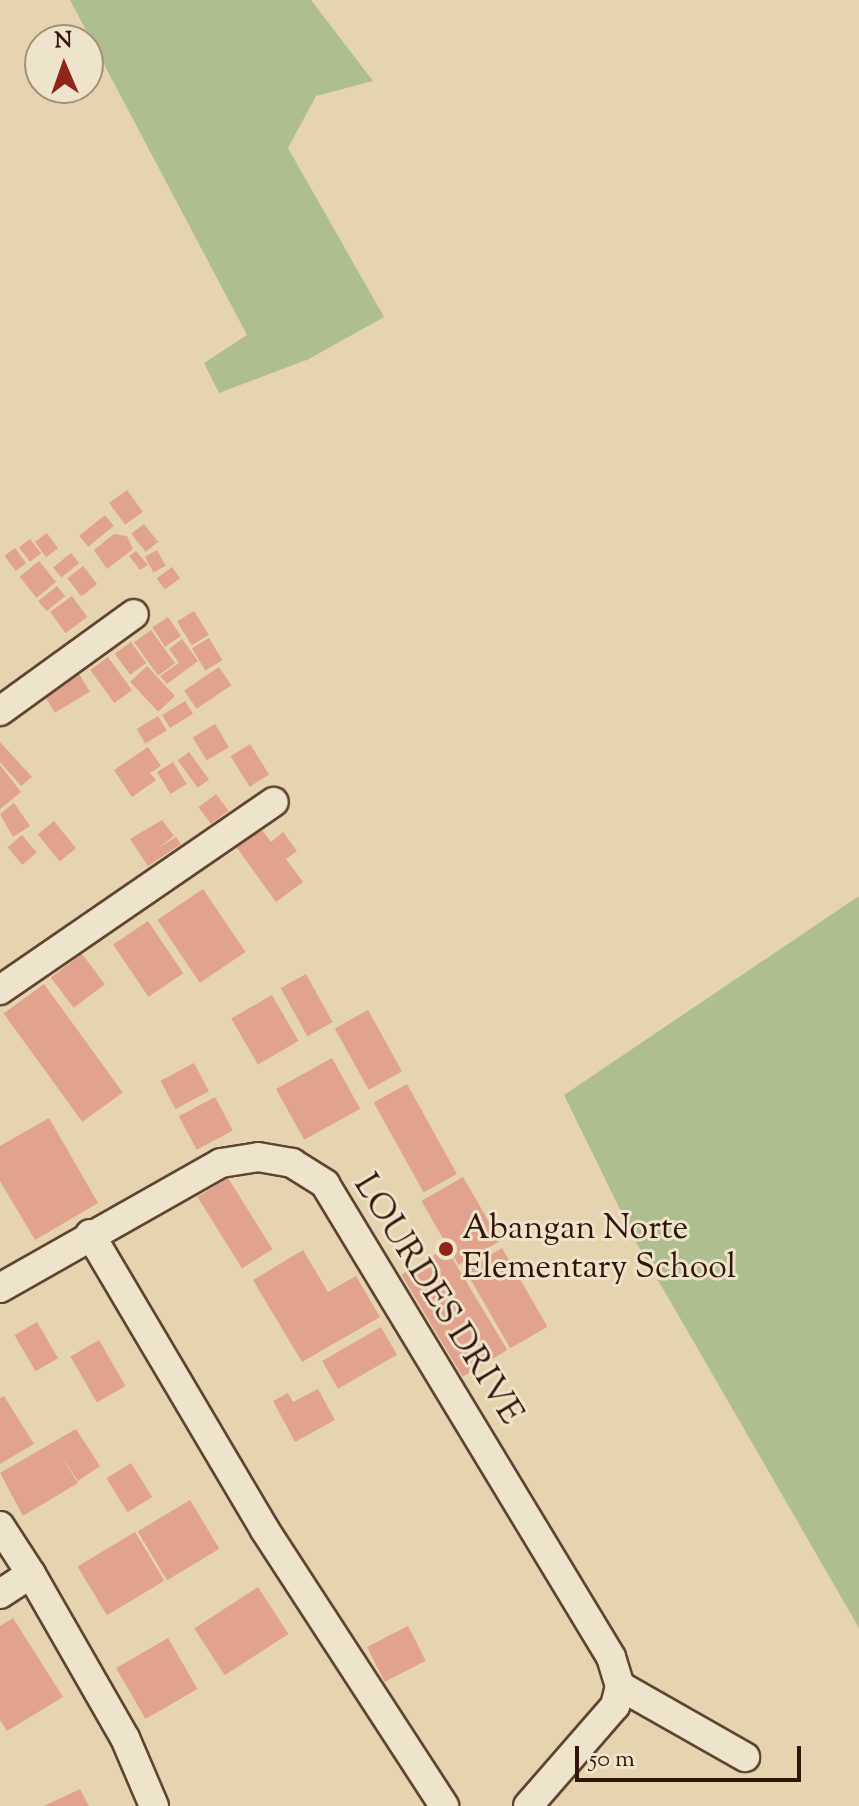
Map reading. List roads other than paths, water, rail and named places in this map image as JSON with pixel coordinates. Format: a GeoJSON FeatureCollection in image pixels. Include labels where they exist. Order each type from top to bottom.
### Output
{"type":"FeatureCollection","features":[{"type":"Feature","properties":{"kind":"street"},"geometry":{"type":"LineString","coordinates":[[0,711],[134,614]]}},
{"type":"Feature","properties":{"kind":"street"},"geometry":{"type":"LineString","coordinates":[[0,990],[274,802]]}},
{"type":"Feature","properties":{"kind":"street","name":"LOURDES DRIVE"},"geometry":{"type":"LineString","coordinates":[[0,1288],[90,1234],[221,1163],[258,1157],[292,1163],[325,1184],[611,1657],[620,1686]]}},
{"type":"Feature","properties":{"kind":"street"},"geometry":{"type":"LineString","coordinates":[[90,1234],[265,1530],[444,1806]]}},
{"type":"Feature","properties":{"kind":"street"},"geometry":{"type":"LineString","coordinates":[[0,1526],[125,1738],[154,1806]]}},
{"type":"Feature","properties":{"kind":"street"},"geometry":{"type":"LineString","coordinates":[[0,1594],[31,1574]]}},
{"type":"Feature","properties":{"kind":"street"},"geometry":{"type":"LineString","coordinates":[[528,1806],[615,1706],[620,1686],[745,1757]]}},
{"type":"Feature","properties":{"kind":"place","name":"Abangan Norte Elementary School"},"geometry":{"type":"Point","coordinates":[446,1249]}}]}
